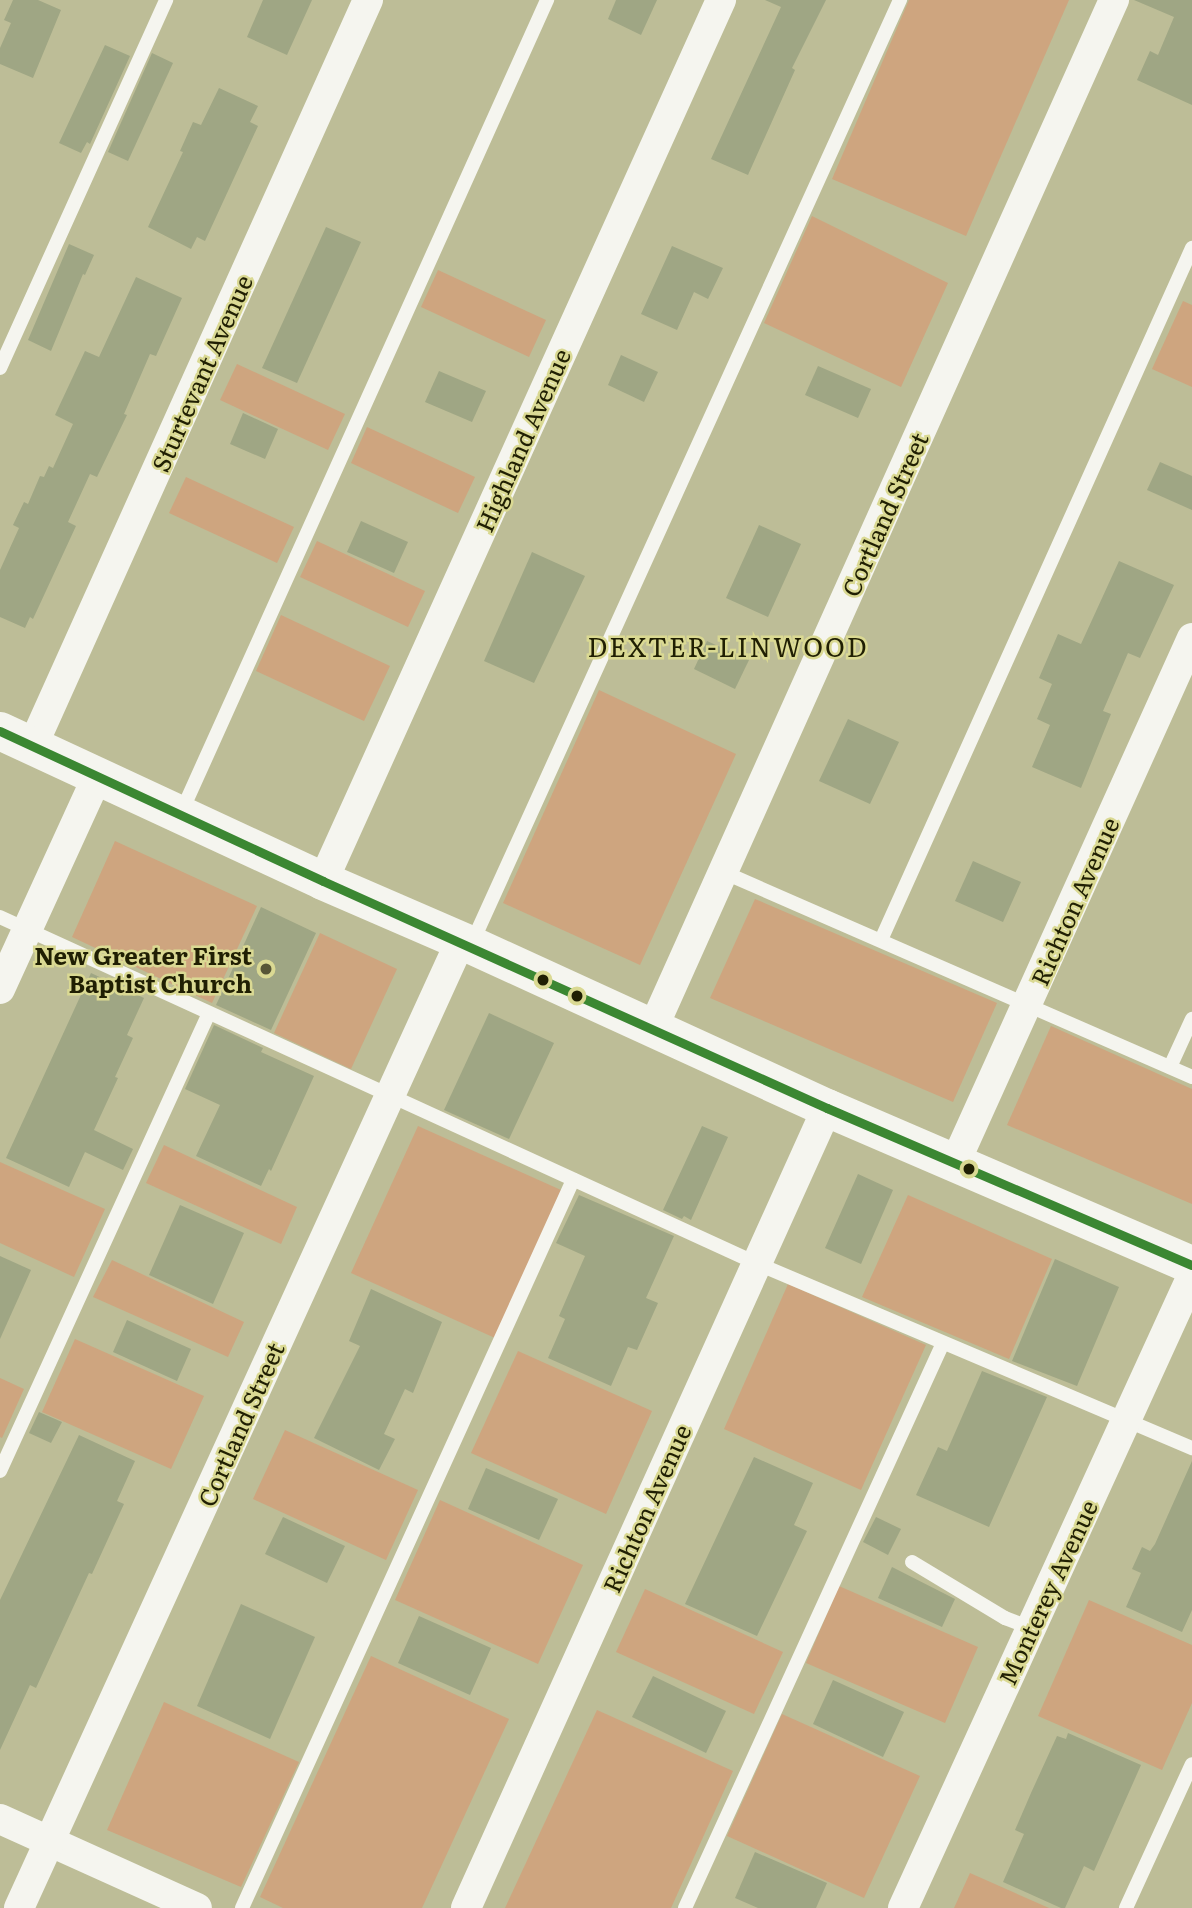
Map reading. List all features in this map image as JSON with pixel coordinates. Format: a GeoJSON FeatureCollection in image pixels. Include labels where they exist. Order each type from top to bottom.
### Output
{"type":"FeatureCollection","features":[{"type":"Feature","properties":{"kind":"street","name":"Sturtevant Avenue"},"geometry":{"type":"LineString","coordinates":[[16,738],[368,0]]}},
{"type":"Feature","properties":{"kind":"street","name":"Highland Avenue"},"geometry":{"type":"LineString","coordinates":[[323,881],[721,0]]}},
{"type":"Feature","properties":{"kind":"street","name":"Cortland Street"},"geometry":{"type":"LineString","coordinates":[[653,1028],[1114,0]]}},
{"type":"Feature","properties":{"kind":"street","name":"Richton Avenue"},"geometry":{"type":"LineString","coordinates":[[955,1163],[1192,638]]}},
{"type":"Feature","properties":{"kind":"street"},"geometry":{"type":"LineString","coordinates":[[16,738],[323,881],[466,942],[827,1108],[1192,1265]]}},
{"type":"Feature","properties":{"kind":"street"},"geometry":{"type":"LineString","coordinates":[[0,989],[98,775]]}},
{"type":"Feature","properties":{"kind":"street","name":"Cortland Street"},"geometry":{"type":"LineString","coordinates":[[19,1908],[388,1096],[466,942]]}},
{"type":"Feature","properties":{"kind":"street","name":"Richton Avenue"},"geometry":{"type":"LineString","coordinates":[[466,1908],[827,1108]]}},
{"type":"Feature","properties":{"kind":"street","name":"Monterey Avenue"},"geometry":{"type":"LineString","coordinates":[[903,1908],[1192,1276]]}},
{"type":"Feature","properties":{"kind":"street"},"geometry":{"type":"LineString","coordinates":[[0,1819],[197,1908]]}},
{"type":"Feature","properties":{"kind":"lane"},"geometry":{"type":"LineString","coordinates":[[0,368],[166,0]]}},
{"type":"Feature","properties":{"kind":"lane"},"geometry":{"type":"LineString","coordinates":[[180,815],[547,0]]}},
{"type":"Feature","properties":{"kind":"lane"},"geometry":{"type":"LineString","coordinates":[[466,942],[900,0]]}},
{"type":"Feature","properties":{"kind":"lane"},"geometry":{"type":"LineString","coordinates":[[881,940],[1192,248]]}},
{"type":"Feature","properties":{"kind":"lane"},"geometry":{"type":"LineString","coordinates":[[723,872],[1192,1077]]}},
{"type":"Feature","properties":{"kind":"lane"},"geometry":{"type":"LineString","coordinates":[[0,917],[756,1263],[1192,1448]]}},
{"type":"Feature","properties":{"kind":"lane"},"geometry":{"type":"LineString","coordinates":[[0,1471],[209,1013]]}},
{"type":"Feature","properties":{"kind":"lane"},"geometry":{"type":"LineString","coordinates":[[1170,1068],[1192,1019]]}},
{"type":"Feature","properties":{"kind":"lane"},"geometry":{"type":"LineString","coordinates":[[242,1908],[573,1180]]}},
{"type":"Feature","properties":{"kind":"lane"},"geometry":{"type":"LineString","coordinates":[[685,1908],[943,1343]]}},
{"type":"Feature","properties":{"kind":"lane"},"geometry":{"type":"LineString","coordinates":[[912,1562],[1005,1618],[1031,1628]]}},
{"type":"Feature","properties":{"kind":"lane"},"geometry":{"type":"LineString","coordinates":[[1126,1908],[1192,1764]]}},
{"type":"Feature","properties":{"kind":"shaded area"},"geometry":{"type":"Polygon","coordinates":[[[909,0],[1069,0],[966,236],[832,179],[909,0]]]}},
{"type":"Feature","properties":{"kind":"shaded area"},"geometry":{"type":"Polygon","coordinates":[[[812,216],[948,283],[901,387],[764,323],[812,216]]]}},
{"type":"Feature","properties":{"kind":"shaded area"},"geometry":{"type":"Polygon","coordinates":[[[438,270],[546,320],[529,357],[421,307],[438,270]]]}},
{"type":"Feature","properties":{"kind":"shaded area"},"geometry":{"type":"Polygon","coordinates":[[[1183,301],[1192,305],[1192,387],[1152,369],[1183,301]]]}},
{"type":"Feature","properties":{"kind":"shaded area"},"geometry":{"type":"Polygon","coordinates":[[[237,364],[345,414],[328,450],[220,400],[237,364]]]}},
{"type":"Feature","properties":{"kind":"shaded area"},"geometry":{"type":"Polygon","coordinates":[[[367,427],[475,477],[458,513],[351,463],[367,427]]]}},
{"type":"Feature","properties":{"kind":"shaded area"},"geometry":{"type":"Polygon","coordinates":[[[186,477],[294,527],[277,563],[169,513],[186,477]]]}},
{"type":"Feature","properties":{"kind":"shaded area"},"geometry":{"type":"Polygon","coordinates":[[[317,541],[425,591],[408,627],[300,577],[317,541]]]}},
{"type":"Feature","properties":{"kind":"shaded area"},"geometry":{"type":"Polygon","coordinates":[[[281,615],[390,666],[364,721],[256,671],[281,615]]]}},
{"type":"Feature","properties":{"kind":"shaded area"},"geometry":{"type":"Polygon","coordinates":[[[599,690],[736,754],[640,965],[503,903],[599,690]]]}},
{"type":"Feature","properties":{"kind":"shaded area"},"geometry":{"type":"Polygon","coordinates":[[[115,841],[257,906],[212,1003],[72,937],[115,841]]]}},
{"type":"Feature","properties":{"kind":"shaded area"},"geometry":{"type":"Polygon","coordinates":[[[755,899],[997,1003],[953,1102],[710,998],[755,899]]]}},
{"type":"Feature","properties":{"kind":"shaded area"},"geometry":{"type":"Polygon","coordinates":[[[320,933],[397,969],[351,1069],[274,1033],[320,933]]]}},
{"type":"Feature","properties":{"kind":"shaded area"},"geometry":{"type":"Polygon","coordinates":[[[1051,1026],[1192,1089],[1192,1204],[1007,1125],[1051,1026]]]}},
{"type":"Feature","properties":{"kind":"shaded area"},"geometry":{"type":"Polygon","coordinates":[[[418,1126],[561,1190],[495,1338],[351,1273],[418,1126]]]}},
{"type":"Feature","properties":{"kind":"shaded area"},"geometry":{"type":"Polygon","coordinates":[[[164,1145],[297,1207],[281,1244],[146,1183],[164,1145]]]}},
{"type":"Feature","properties":{"kind":"shaded area"},"geometry":{"type":"Polygon","coordinates":[[[0,1162],[105,1209],[74,1277],[0,1243],[0,1162]]]}},
{"type":"Feature","properties":{"kind":"shaded area"},"geometry":{"type":"Polygon","coordinates":[[[908,1195],[1052,1259],[1009,1359],[862,1297],[908,1195]]]}},
{"type":"Feature","properties":{"kind":"shaded area"},"geometry":{"type":"Polygon","coordinates":[[[112,1260],[244,1322],[228,1357],[93,1297],[112,1260]]]}},
{"type":"Feature","properties":{"kind":"shaded area"},"geometry":{"type":"Polygon","coordinates":[[[788,1284],[926,1345],[861,1490],[724,1429],[788,1284]]]}},
{"type":"Feature","properties":{"kind":"shaded area"},"geometry":{"type":"Polygon","coordinates":[[[75,1339],[204,1396],[171,1469],[42,1412],[75,1339]]]}},
{"type":"Feature","properties":{"kind":"shaded area"},"geometry":{"type":"Polygon","coordinates":[[[518,1351],[652,1411],[606,1514],[471,1453],[518,1351]]]}},
{"type":"Feature","properties":{"kind":"shaded area"},"geometry":{"type":"Polygon","coordinates":[[[0,1378],[24,1389],[2,1438],[0,1437],[0,1378]]]}},
{"type":"Feature","properties":{"kind":"shaded area"},"geometry":{"type":"Polygon","coordinates":[[[285,1430],[418,1490],[386,1560],[253,1499],[285,1430]]]}},
{"type":"Feature","properties":{"kind":"shaded area"},"geometry":{"type":"Polygon","coordinates":[[[440,1500],[583,1565],[538,1664],[395,1600],[440,1500]]]}},
{"type":"Feature","properties":{"kind":"shaded area"},"geometry":{"type":"Polygon","coordinates":[[[839,1586],[978,1647],[945,1723],[806,1663],[839,1586]]]}},
{"type":"Feature","properties":{"kind":"shaded area"},"geometry":{"type":"Polygon","coordinates":[[[645,1589],[783,1652],[754,1714],[616,1652],[645,1589]]]}},
{"type":"Feature","properties":{"kind":"shaded area"},"geometry":{"type":"Polygon","coordinates":[[[1089,1600],[1192,1645],[1192,1703],[1162,1770],[1038,1716],[1089,1600]]]}},
{"type":"Feature","properties":{"kind":"shaded area"},"geometry":{"type":"Polygon","coordinates":[[[371,1656],[509,1719],[422,1908],[283,1908],[260,1897],[371,1656]]]}},
{"type":"Feature","properties":{"kind":"shaded area"},"geometry":{"type":"Polygon","coordinates":[[[164,1702],[299,1762],[241,1887],[107,1830],[164,1702]]]}},
{"type":"Feature","properties":{"kind":"shaded area"},"geometry":{"type":"Polygon","coordinates":[[[597,1710],[733,1771],[671,1908],[505,1908],[597,1710]]]}},
{"type":"Feature","properties":{"kind":"shaded area"},"geometry":{"type":"Polygon","coordinates":[[[782,1714],[920,1776],[864,1898],[727,1836],[782,1714]]]}},
{"type":"Feature","properties":{"kind":"shaded area"},"geometry":{"type":"Polygon","coordinates":[[[970,1873],[1049,1908],[954,1908],[970,1873]]]}},
{"type":"Feature","properties":{"kind":"building"},"geometry":{"type":"Polygon","coordinates":[[[13,0],[38,0],[61,10],[33,78],[0,64],[0,48],[11,23],[4,20],[13,0]]]}},
{"type":"Feature","properties":{"kind":"building"},"geometry":{"type":"Polygon","coordinates":[[[263,0],[312,0],[287,55],[247,37],[263,0]]]}},
{"type":"Feature","properties":{"kind":"building"},"geometry":{"type":"Polygon","coordinates":[[[616,0],[657,0],[641,35],[608,19],[616,0]]]}},
{"type":"Feature","properties":{"kind":"building"},"geometry":{"type":"Polygon","coordinates":[[[765,0],[826,0],[792,68],[795,70],[748,175],[711,159],[781,7],[765,0]]]}},
{"type":"Feature","properties":{"kind":"building"},"geometry":{"type":"Polygon","coordinates":[[[1134,0],[1192,0],[1192,105],[1137,80],[1150,51],[1158,55],[1174,17],[1134,0]]]}},
{"type":"Feature","properties":{"kind":"building"},"geometry":{"type":"Polygon","coordinates":[[[105,45],[130,56],[90,144],[87,142],[81,153],[59,143],[105,45]]]}},
{"type":"Feature","properties":{"kind":"building"},"geometry":{"type":"Polygon","coordinates":[[[152,53],[173,63],[128,161],[108,152],[152,53]]]}},
{"type":"Feature","properties":{"kind":"building"},"geometry":{"type":"Polygon","coordinates":[[[219,88],[258,106],[250,122],[258,126],[205,241],[197,237],[191,249],[148,227],[183,152],[180,151],[193,122],[201,125],[219,88]]]}},
{"type":"Feature","properties":{"kind":"building"},"geometry":{"type":"Polygon","coordinates":[[[326,227],[361,242],[297,383],[262,368],[326,227]]]}},
{"type":"Feature","properties":{"kind":"building"},"geometry":{"type":"Polygon","coordinates":[[[69,244],[94,255],[85,275],[83,274],[51,351],[28,340],[69,244]]]}},
{"type":"Feature","properties":{"kind":"building"},"geometry":{"type":"Polygon","coordinates":[[[672,246],[723,268],[708,299],[694,292],[677,330],[641,314],[672,246]]]}},
{"type":"Feature","properties":{"kind":"building"},"geometry":{"type":"Polygon","coordinates":[[[136,277],[182,298],[156,356],[150,354],[124,414],[127,415],[97,477],[90,474],[68,522],[76,526],[33,619],[30,617],[25,628],[0,617],[0,570],[19,528],[13,525],[24,502],[28,504],[40,476],[44,477],[49,466],[53,468],[73,424],[55,415],[85,351],[99,357],[136,277]]]}},
{"type":"Feature","properties":{"kind":"building"},"geometry":{"type":"Polygon","coordinates":[[[621,355],[658,372],[644,402],[608,385],[621,355]]]}},
{"type":"Feature","properties":{"kind":"building"},"geometry":{"type":"Polygon","coordinates":[[[818,366],[871,389],[858,418],[805,395],[818,366]]]}},
{"type":"Feature","properties":{"kind":"building"},"geometry":{"type":"Polygon","coordinates":[[[439,371],[486,391],[472,422],[425,402],[439,371]]]}},
{"type":"Feature","properties":{"kind":"building"},"geometry":{"type":"Polygon","coordinates":[[[243,413],[278,429],[265,459],[230,444],[243,413]]]}},
{"type":"Feature","properties":{"kind":"building"},"geometry":{"type":"Polygon","coordinates":[[[1160,462],[1192,476],[1192,510],[1147,490],[1160,462]]]}},
{"type":"Feature","properties":{"kind":"building"},"geometry":{"type":"Polygon","coordinates":[[[361,521],[408,542],[394,573],[347,552],[361,521]]]}},
{"type":"Feature","properties":{"kind":"building"},"geometry":{"type":"Polygon","coordinates":[[[759,525],[801,544],[768,617],[726,598],[759,525]]]}},
{"type":"Feature","properties":{"kind":"building"},"geometry":{"type":"Polygon","coordinates":[[[532,552],[585,576],[534,683],[484,661],[532,552]]]}},
{"type":"Feature","properties":{"kind":"building"},"geometry":{"type":"Polygon","coordinates":[[[1119,561],[1174,585],[1140,658],[1128,653],[1103,711],[1111,714],[1081,788],[1032,767],[1050,725],[1037,719],[1052,684],[1039,678],[1058,634],[1081,644],[1119,561]]]}},
{"type":"Feature","properties":{"kind":"building"},"geometry":{"type":"Polygon","coordinates":[[[707,641],[749,660],[735,689],[694,669],[707,641]]]}},
{"type":"Feature","properties":{"kind":"building"},"geometry":{"type":"Polygon","coordinates":[[[848,719],[899,742],[870,804],[819,781],[848,719]]]}},
{"type":"Feature","properties":{"kind":"building"},"geometry":{"type":"Polygon","coordinates":[[[973,861],[1021,882],[1003,922],[955,901],[973,861]]]}},
{"type":"Feature","properties":{"kind":"building","name":"New Greater First Baptist Church"},"geometry":{"type":"Polygon","coordinates":[[[261,907],[316,933],[271,1030],[216,1005],[261,907]]]}},
{"type":"Feature","properties":{"kind":"building"},"geometry":{"type":"Polygon","coordinates":[[[91,973],[144,998],[127,1035],[133,1038],[115,1077],[118,1078],[94,1130],[133,1149],[123,1170],[85,1152],[69,1187],[6,1158],[91,973]]]}},
{"type":"Feature","properties":{"kind":"building"},"geometry":{"type":"Polygon","coordinates":[[[489,1013],[554,1043],[509,1139],[444,1110],[489,1013]]]}},
{"type":"Feature","properties":{"kind":"building"},"geometry":{"type":"Polygon","coordinates":[[[214,1025],[263,1048],[261,1052],[314,1076],[271,1171],[269,1169],[261,1186],[196,1156],[220,1105],[185,1089],[214,1025]]]}},
{"type":"Feature","properties":{"kind":"building"},"geometry":{"type":"Polygon","coordinates":[[[702,1126],[728,1137],[691,1220],[684,1216],[682,1219],[663,1210],[702,1126]]]}},
{"type":"Feature","properties":{"kind":"building"},"geometry":{"type":"Polygon","coordinates":[[[858,1174],[893,1190],[861,1264],[825,1248],[858,1174]]]}},
{"type":"Feature","properties":{"kind":"building"},"geometry":{"type":"Polygon","coordinates":[[[579,1195],[674,1236],[646,1298],[658,1303],[637,1350],[628,1347],[611,1386],[548,1358],[565,1319],[559,1316],[585,1256],[556,1243],[579,1195]]]}},
{"type":"Feature","properties":{"kind":"building"},"geometry":{"type":"Polygon","coordinates":[[[180,1205],[244,1233],[213,1304],[149,1275],[180,1205]]]}},
{"type":"Feature","properties":{"kind":"building"},"geometry":{"type":"Polygon","coordinates":[[[0,1256],[31,1270],[0,1339],[0,1256]]]}},
{"type":"Feature","properties":{"kind":"building"},"geometry":{"type":"Polygon","coordinates":[[[1055,1259],[1119,1287],[1077,1386],[1012,1361],[1055,1259]]]}},
{"type":"Feature","properties":{"kind":"building"},"geometry":{"type":"Polygon","coordinates":[[[371,1289],[442,1322],[413,1393],[405,1389],[384,1434],[395,1439],[379,1470],[314,1438],[360,1346],[349,1341],[371,1289]]]}},
{"type":"Feature","properties":{"kind":"building"},"geometry":{"type":"Polygon","coordinates":[[[127,1320],[191,1349],[177,1381],[113,1352],[127,1320]]]}},
{"type":"Feature","properties":{"kind":"building"},"geometry":{"type":"Polygon","coordinates":[[[982,1371],[1047,1397],[989,1527],[916,1495],[938,1447],[947,1451],[982,1371]]]}},
{"type":"Feature","properties":{"kind":"building"},"geometry":{"type":"Polygon","coordinates":[[[39,1412],[62,1422],[51,1443],[29,1433],[39,1412]]]}},
{"type":"Feature","properties":{"kind":"building"},"geometry":{"type":"Polygon","coordinates":[[[79,1435],[135,1461],[117,1501],[124,1504],[92,1574],[89,1573],[36,1688],[30,1685],[0,1750],[0,1600],[79,1435]]]}},
{"type":"Feature","properties":{"kind":"building"},"geometry":{"type":"Polygon","coordinates":[[[754,1457],[813,1483],[794,1525],[807,1531],[757,1636],[685,1604],[754,1457]]]}},
{"type":"Feature","properties":{"kind":"building"},"geometry":{"type":"Polygon","coordinates":[[[1192,1461],[1192,1610],[1182,1632],[1126,1607],[1141,1573],[1132,1569],[1142,1547],[1150,1551],[1155,1544],[1192,1461]]]}},
{"type":"Feature","properties":{"kind":"building"},"geometry":{"type":"Polygon","coordinates":[[[486,1468],[558,1499],[539,1540],[468,1509],[486,1468]]]}},
{"type":"Feature","properties":{"kind":"building"},"geometry":{"type":"Polygon","coordinates":[[[283,1517],[345,1546],[327,1583],[265,1554],[283,1517]]]}},
{"type":"Feature","properties":{"kind":"building"},"geometry":{"type":"Polygon","coordinates":[[[876,1517],[901,1529],[888,1555],[863,1542],[876,1517]]]}},
{"type":"Feature","properties":{"kind":"building"},"geometry":{"type":"Polygon","coordinates":[[[892,1567],[955,1599],[942,1627],[878,1598],[892,1567]]]}},
{"type":"Feature","properties":{"kind":"building"},"geometry":{"type":"Polygon","coordinates":[[[241,1604],[315,1637],[270,1739],[197,1706],[241,1604]]]}},
{"type":"Feature","properties":{"kind":"building"},"geometry":{"type":"Polygon","coordinates":[[[419,1616],[491,1648],[470,1695],[398,1663],[419,1616]]]}},
{"type":"Feature","properties":{"kind":"building"},"geometry":{"type":"Polygon","coordinates":[[[653,1676],[726,1711],[706,1753],[632,1717],[653,1676]]]}},
{"type":"Feature","properties":{"kind":"building"},"geometry":{"type":"Polygon","coordinates":[[[833,1680],[904,1712],[883,1757],[813,1724],[833,1680]]]}},
{"type":"Feature","properties":{"kind":"building"},"geometry":{"type":"Polygon","coordinates":[[[1068,1733],[1141,1765],[1094,1871],[1084,1866],[1065,1908],[1061,1908],[1003,1882],[1024,1834],[1015,1830],[1031,1793],[1057,1736],[1066,1739],[1068,1733]]]}},
{"type":"Feature","properties":{"kind":"building"},"geometry":{"type":"Polygon","coordinates":[[[755,1852],[827,1883],[816,1908],[758,1908],[735,1898],[755,1852]]]}},
{"type":"Feature","properties":{"kind":"transit line"},"geometry":{"type":"LineString","coordinates":[[0,731],[323,881],[827,1108],[1192,1265]]}},
{"type":"Feature","properties":{"kind":"place","name":"New Greater First Baptist Church"},"geometry":{"type":"Point","coordinates":[266,969]}},
{"type":"Feature","properties":{"kind":"district","name":"DEXTER-LINWOOD"},"geometry":{"type":"Point","coordinates":[728,646]}}]}
